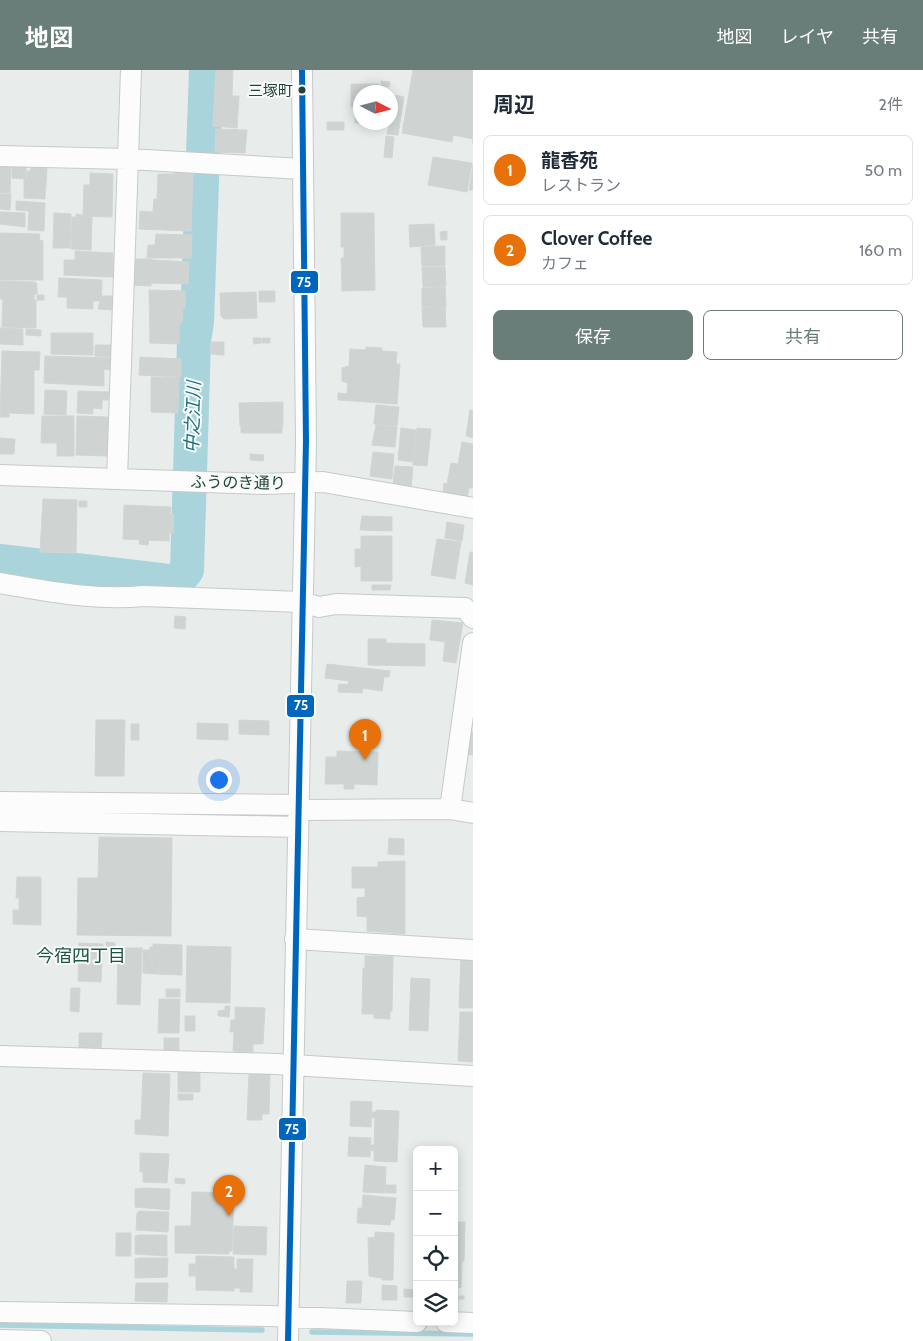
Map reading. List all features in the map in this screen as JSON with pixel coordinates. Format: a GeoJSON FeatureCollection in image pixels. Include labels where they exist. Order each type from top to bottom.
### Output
{"type":"FeatureCollection","features":[{"type":"Feature","properties":{"kind":"street"},"geometry":{"type":"LineString","coordinates":[[117,479],[131,70]]}},
{"type":"Feature","properties":{"kind":"street"},"geometry":{"type":"LineString","coordinates":[[288,1341],[305,483],[302,70]]}},
{"type":"Feature","properties":{"kind":"street"},"geometry":{"type":"LineString","coordinates":[[0,156],[128,159],[302,169]]}},
{"type":"Feature","properties":{"kind":"street","name":"ふうのき通り"},"geometry":{"type":"LineString","coordinates":[[0,475],[189,482],[323,482],[473,508]]}},
{"type":"Feature","properties":{"kind":"street"},"geometry":{"type":"LineString","coordinates":[[0,584],[79,596],[118,599],[144,596],[302,602],[319,606],[336,604],[465,608],[473,618]]}},
{"type":"Feature","properties":{"kind":"street"},"geometry":{"type":"LineString","coordinates":[[450,809],[473,643]]}},
{"type":"Feature","properties":{"kind":"street"},"geometry":{"type":"LineString","coordinates":[[0,802],[299,814]]}},
{"type":"Feature","properties":{"kind":"street"},"geometry":{"type":"LineString","coordinates":[[0,821],[450,809],[473,813]]}},
{"type":"Feature","properties":{"kind":"street"},"geometry":{"type":"LineString","coordinates":[[295,939],[473,950]]}},
{"type":"Feature","properties":{"kind":"street"},"geometry":{"type":"LineString","coordinates":[[0,1056],[294,1065],[473,1076]]}},
{"type":"Feature","properties":{"kind":"street"},"geometry":{"type":"LineString","coordinates":[[0,1312],[288,1317],[413,1322]]}},
{"type":"Feature","properties":{"kind":"street"},"geometry":{"type":"LineString","coordinates":[[458,1322],[473,1323]]}},
{"type":"Feature","properties":{"kind":"street"},"geometry":{"type":"LineString","coordinates":[[0,1340],[40,1341]]}},
{"type":"Feature","properties":{"kind":"building"},"geometry":{"type":"Polygon","coordinates":[[[216,70],[233,70],[232,96],[239,96],[237,128],[213,126],[216,70]]]}},
{"type":"Feature","properties":{"kind":"building"},"geometry":{"type":"Polygon","coordinates":[[[413,70],[473,70],[473,139],[453,135],[452,142],[402,133],[413,70]]]}},
{"type":"Feature","properties":{"kind":"building"},"geometry":{"type":"Polygon","coordinates":[[[381,81],[390,82],[389,85],[381,85],[381,81]]]}},
{"type":"Feature","properties":{"kind":"building"},"geometry":{"type":"Polygon","coordinates":[[[351,84],[379,84],[353,85],[353,107],[351,107],[351,84]]]}},
{"type":"Feature","properties":{"kind":"building"},"geometry":{"type":"Polygon","coordinates":[[[398,96],[404,97],[398,135],[387,134],[388,130],[398,130],[398,96]]]}},
{"type":"Feature","properties":{"kind":"building"},"geometry":{"type":"Polygon","coordinates":[[[327,122],[344,122],[344,130],[327,130],[327,122]]]}},
{"type":"Feature","properties":{"kind":"building"},"geometry":{"type":"Polygon","coordinates":[[[216,129],[247,130],[245,153],[215,152],[216,129]]]}},
{"type":"Feature","properties":{"kind":"building"},"geometry":{"type":"Polygon","coordinates":[[[386,136],[394,137],[392,158],[384,157],[386,136]]]}},
{"type":"Feature","properties":{"kind":"building"},"geometry":{"type":"Polygon","coordinates":[[[433,157],[472,163],[467,192],[428,185],[433,157]]]}},
{"type":"Feature","properties":{"kind":"building"},"geometry":{"type":"Polygon","coordinates":[[[0,165],[11,165],[10,193],[0,193],[0,165]]]}},
{"type":"Feature","properties":{"kind":"building"},"geometry":{"type":"Polygon","coordinates":[[[12,165],[26,165],[26,179],[12,178],[12,165]]]}},
{"type":"Feature","properties":{"kind":"building"},"geometry":{"type":"Polygon","coordinates":[[[473,165],[473,190],[469,190],[473,165]]]}},
{"type":"Feature","properties":{"kind":"building"},"geometry":{"type":"Polygon","coordinates":[[[31,168],[47,168],[45,199],[24,198],[24,179],[27,179],[27,171],[30,171],[31,168]]]}},
{"type":"Feature","properties":{"kind":"building"},"geometry":{"type":"Polygon","coordinates":[[[175,171],[193,172],[191,231],[139,229],[140,211],[153,212],[154,199],[157,199],[158,174],[174,174],[175,171]]]}},
{"type":"Feature","properties":{"kind":"building"},"geometry":{"type":"Polygon","coordinates":[[[90,173],[113,174],[112,217],[83,216],[84,185],[90,185],[90,173]]]}},
{"type":"Feature","properties":{"kind":"building"},"geometry":{"type":"Polygon","coordinates":[[[0,194],[11,194],[10,210],[0,209],[0,194]]]}},
{"type":"Feature","properties":{"kind":"building"},"geometry":{"type":"Polygon","coordinates":[[[16,201],[45,203],[44,231],[28,230],[29,211],[16,210],[16,201]]]}},
{"type":"Feature","properties":{"kind":"building"},"geometry":{"type":"Polygon","coordinates":[[[0,212],[25,213],[25,227],[0,224],[0,212]]]}},
{"type":"Feature","properties":{"kind":"building"},"geometry":{"type":"Polygon","coordinates":[[[54,213],[71,214],[70,248],[53,248],[54,213]]]}},
{"type":"Feature","properties":{"kind":"building"},"geometry":{"type":"Polygon","coordinates":[[[341,213],[374,213],[375,290],[342,291],[341,258],[344,258],[344,247],[341,247],[341,213]]]}},
{"type":"Feature","properties":{"kind":"building"},"geometry":{"type":"Polygon","coordinates":[[[76,214],[92,217],[91,250],[71,249],[72,217],[76,217],[76,214]]]}},
{"type":"Feature","properties":{"kind":"building"},"geometry":{"type":"Polygon","coordinates":[[[434,224],[435,245],[410,247],[409,225],[434,224]]]}},
{"type":"Feature","properties":{"kind":"building"},"geometry":{"type":"Polygon","coordinates":[[[447,231],[447,240],[441,240],[440,232],[447,231]]]}},
{"type":"Feature","properties":{"kind":"building"},"geometry":{"type":"Polygon","coordinates":[[[0,233],[40,234],[39,240],[43,241],[43,280],[0,280],[0,233]]]}},
{"type":"Feature","properties":{"kind":"building"},"geometry":{"type":"Polygon","coordinates":[[[156,234],[192,235],[191,258],[147,258],[148,245],[155,245],[156,234]]]}},
{"type":"Feature","properties":{"kind":"building"},"geometry":{"type":"Polygon","coordinates":[[[445,246],[445,266],[422,266],[421,247],[445,246]]]}},
{"type":"Feature","properties":{"kind":"building"},"geometry":{"type":"Polygon","coordinates":[[[75,251],[113,253],[113,277],[64,275],[64,260],[75,260],[75,251]]]}},
{"type":"Feature","properties":{"kind":"building"},"geometry":{"type":"Polygon","coordinates":[[[133,259],[152,259],[151,286],[132,285],[133,259]]]}},
{"type":"Feature","properties":{"kind":"building"},"geometry":{"type":"Polygon","coordinates":[[[152,260],[189,262],[188,284],[151,283],[152,260]]]}},
{"type":"Feature","properties":{"kind":"building"},"geometry":{"type":"Polygon","coordinates":[[[422,267],[445,267],[446,286],[423,287],[422,267]]]}},
{"type":"Feature","properties":{"kind":"building"},"geometry":{"type":"Polygon","coordinates":[[[59,278],[102,280],[101,301],[93,301],[93,309],[67,308],[67,297],[58,297],[59,278]]]}},
{"type":"Feature","properties":{"kind":"building"},"geometry":{"type":"Polygon","coordinates":[[[0,281],[35,282],[37,284],[37,294],[34,294],[34,300],[0,299],[0,281]]]}},
{"type":"Feature","properties":{"kind":"building"},"geometry":{"type":"Polygon","coordinates":[[[445,287],[446,307],[422,307],[422,288],[445,287]]]}},
{"type":"Feature","properties":{"kind":"building"},"geometry":{"type":"Polygon","coordinates":[[[149,290],[185,291],[182,323],[179,322],[179,344],[150,343],[149,290]]]}},
{"type":"Feature","properties":{"kind":"building"},"geometry":{"type":"Polygon","coordinates":[[[259,291],[275,291],[275,302],[259,302],[259,291]]]}},
{"type":"Feature","properties":{"kind":"building"},"geometry":{"type":"Polygon","coordinates":[[[256,292],[257,318],[224,319],[221,316],[220,293],[256,292]]]}},
{"type":"Feature","properties":{"kind":"building"},"geometry":{"type":"Polygon","coordinates":[[[37,295],[44,295],[44,300],[37,300],[37,295]]]}},
{"type":"Feature","properties":{"kind":"building"},"geometry":{"type":"Polygon","coordinates":[[[101,296],[112,296],[112,310],[98,309],[101,296]]]}},
{"type":"Feature","properties":{"kind":"building"},"geometry":{"type":"Polygon","coordinates":[[[3,299],[36,300],[36,328],[2,327],[3,299]]]}},
{"type":"Feature","properties":{"kind":"building"},"geometry":{"type":"Polygon","coordinates":[[[445,307],[446,327],[423,327],[422,308],[445,307]]]}},
{"type":"Feature","properties":{"kind":"building"},"geometry":{"type":"Polygon","coordinates":[[[0,328],[23,329],[23,345],[0,344],[0,328]]]}},
{"type":"Feature","properties":{"kind":"building"},"geometry":{"type":"Polygon","coordinates":[[[26,329],[41,330],[41,336],[26,335],[26,329]]]}},
{"type":"Feature","properties":{"kind":"building"},"geometry":{"type":"Polygon","coordinates":[[[51,333],[93,333],[93,355],[51,354],[51,333]]]}},
{"type":"Feature","properties":{"kind":"building"},"geometry":{"type":"Polygon","coordinates":[[[253,338],[261,338],[261,343],[254,344],[253,338]]]}},
{"type":"Feature","properties":{"kind":"building"},"geometry":{"type":"Polygon","coordinates":[[[262,338],[270,338],[270,343],[262,343],[262,338]]]}},
{"type":"Feature","properties":{"kind":"building"},"geometry":{"type":"Polygon","coordinates":[[[211,342],[224,342],[224,355],[211,354],[211,342]]]}},
{"type":"Feature","properties":{"kind":"building"},"geometry":{"type":"Polygon","coordinates":[[[95,345],[111,345],[111,357],[95,356],[95,345]]]}},
{"type":"Feature","properties":{"kind":"building"},"geometry":{"type":"Polygon","coordinates":[[[366,347],[382,348],[382,351],[397,352],[396,364],[400,364],[397,404],[338,400],[338,393],[347,394],[348,383],[342,381],[342,368],[349,366],[350,349],[366,350],[366,347]]]}},
{"type":"Feature","properties":{"kind":"building"},"geometry":{"type":"Polygon","coordinates":[[[2,351],[40,352],[39,370],[34,370],[34,414],[9,413],[9,417],[0,417],[2,351]]]}},
{"type":"Feature","properties":{"kind":"building"},"geometry":{"type":"Polygon","coordinates":[[[45,356],[111,358],[110,370],[104,369],[104,386],[44,383],[45,356]]]}},
{"type":"Feature","properties":{"kind":"building"},"geometry":{"type":"Polygon","coordinates":[[[140,357],[181,359],[181,377],[139,375],[140,357]]]}},
{"type":"Feature","properties":{"kind":"building"},"geometry":{"type":"Polygon","coordinates":[[[151,377],[179,378],[178,413],[151,412],[151,377]]]}},
{"type":"Feature","properties":{"kind":"building"},"geometry":{"type":"Polygon","coordinates":[[[45,390],[67,391],[66,415],[44,414],[45,390]]]}},
{"type":"Feature","properties":{"kind":"building"},"geometry":{"type":"Polygon","coordinates":[[[78,391],[109,392],[108,400],[102,400],[102,409],[93,408],[93,414],[77,413],[78,391]]]}},
{"type":"Feature","properties":{"kind":"building"},"geometry":{"type":"Polygon","coordinates":[[[283,402],[283,425],[240,426],[239,403],[283,402]]]}},
{"type":"Feature","properties":{"kind":"building"},"geometry":{"type":"Polygon","coordinates":[[[376,405],[399,407],[397,426],[374,424],[376,405]]]}},
{"type":"Feature","properties":{"kind":"building"},"geometry":{"type":"Polygon","coordinates":[[[470,410],[473,410],[473,438],[466,436],[470,410]]]}},
{"type":"Feature","properties":{"kind":"building"},"geometry":{"type":"Polygon","coordinates":[[[42,416],[74,416],[74,456],[57,456],[57,443],[41,443],[42,416]]]}},
{"type":"Feature","properties":{"kind":"building"},"geometry":{"type":"Polygon","coordinates":[[[77,416],[108,417],[107,456],[76,455],[77,416]]]}},
{"type":"Feature","properties":{"kind":"building"},"geometry":{"type":"Polygon","coordinates":[[[282,425],[282,433],[241,433],[241,426],[282,425]]]}},
{"type":"Feature","properties":{"kind":"building"},"geometry":{"type":"Polygon","coordinates":[[[376,425],[397,427],[395,447],[372,445],[376,425]]]}},
{"type":"Feature","properties":{"kind":"building"},"geometry":{"type":"Polygon","coordinates":[[[401,428],[416,430],[413,462],[398,460],[401,428]]]}},
{"type":"Feature","properties":{"kind":"building"},"geometry":{"type":"Polygon","coordinates":[[[417,428],[431,429],[427,466],[413,465],[417,428]]]}},
{"type":"Feature","properties":{"kind":"building"},"geometry":{"type":"Polygon","coordinates":[[[0,438],[15,439],[14,454],[0,454],[0,438]]]}},
{"type":"Feature","properties":{"kind":"building"},"geometry":{"type":"Polygon","coordinates":[[[462,442],[473,444],[473,488],[469,488],[467,498],[443,494],[444,483],[447,484],[451,463],[458,464],[462,442]]]}},
{"type":"Feature","properties":{"kind":"building"},"geometry":{"type":"Polygon","coordinates":[[[373,452],[394,454],[392,479],[370,476],[373,452]]]}},
{"type":"Feature","properties":{"kind":"building"},"geometry":{"type":"Polygon","coordinates":[[[250,454],[264,455],[263,461],[250,460],[250,454]]]}},
{"type":"Feature","properties":{"kind":"building"},"geometry":{"type":"Polygon","coordinates":[[[395,466],[413,467],[411,487],[393,486],[395,466]]]}},
{"type":"Feature","properties":{"kind":"building"},"geometry":{"type":"Polygon","coordinates":[[[43,499],[77,500],[76,553],[40,552],[43,499]]]}},
{"type":"Feature","properties":{"kind":"building"},"geometry":{"type":"Polygon","coordinates":[[[79,501],[87,501],[87,507],[79,507],[79,501]]]}},
{"type":"Feature","properties":{"kind":"building"},"geometry":{"type":"Polygon","coordinates":[[[124,505],[171,507],[169,541],[123,539],[124,505]]]}},
{"type":"Feature","properties":{"kind":"building"},"geometry":{"type":"Polygon","coordinates":[[[170,514],[174,514],[173,533],[169,533],[170,514]]]}},
{"type":"Feature","properties":{"kind":"building"},"geometry":{"type":"Polygon","coordinates":[[[362,516],[392,517],[392,531],[360,530],[362,516]]]}},
{"type":"Feature","properties":{"kind":"building"},"geometry":{"type":"Polygon","coordinates":[[[447,522],[464,525],[462,541],[445,538],[447,522]]]}},
{"type":"Feature","properties":{"kind":"building"},"geometry":{"type":"Polygon","coordinates":[[[361,536],[392,536],[392,581],[361,581],[361,566],[355,567],[355,549],[361,549],[361,536]]]}},
{"type":"Feature","properties":{"kind":"building"},"geometry":{"type":"Polygon","coordinates":[[[140,539],[149,540],[148,545],[139,544],[140,539]]]}},
{"type":"Feature","properties":{"kind":"building"},"geometry":{"type":"Polygon","coordinates":[[[437,539],[461,542],[455,579],[431,575],[437,539]]]}},
{"type":"Feature","properties":{"kind":"building"},"geometry":{"type":"Polygon","coordinates":[[[470,552],[473,552],[473,585],[465,583],[470,552]]]}},
{"type":"Feature","properties":{"kind":"building"},"geometry":{"type":"Polygon","coordinates":[[[372,585],[391,585],[390,590],[372,590],[372,585]]]}},
{"type":"Feature","properties":{"kind":"building"},"geometry":{"type":"Polygon","coordinates":[[[175,616],[186,617],[185,629],[174,628],[175,616]]]}},
{"type":"Feature","properties":{"kind":"building"},"geometry":{"type":"Polygon","coordinates":[[[432,620],[463,623],[456,663],[443,661],[445,642],[430,640],[432,620]]]}},
{"type":"Feature","properties":{"kind":"building"},"geometry":{"type":"Polygon","coordinates":[[[368,639],[386,639],[386,643],[425,644],[425,666],[368,665],[368,639]]]}},
{"type":"Feature","properties":{"kind":"building"},"geometry":{"type":"Polygon","coordinates":[[[327,664],[390,671],[389,677],[384,677],[382,691],[363,688],[362,693],[338,692],[339,684],[348,685],[349,681],[325,678],[327,664]]]}},
{"type":"Feature","properties":{"kind":"building"},"geometry":{"type":"Polygon","coordinates":[[[96,720],[125,720],[124,776],[95,776],[96,720]]]}},
{"type":"Feature","properties":{"kind":"building"},"geometry":{"type":"Polygon","coordinates":[[[239,720],[269,721],[269,735],[239,734],[239,720]]]}},
{"type":"Feature","properties":{"kind":"building"},"geometry":{"type":"Polygon","coordinates":[[[197,723],[228,724],[228,740],[197,739],[197,723]]]}},
{"type":"Feature","properties":{"kind":"building"},"geometry":{"type":"Polygon","coordinates":[[[131,724],[139,724],[139,740],[131,740],[131,724]]]}},
{"type":"Feature","properties":{"kind":"building"},"geometry":{"type":"Polygon","coordinates":[[[468,732],[473,732],[473,755],[465,754],[468,732]]]}},
{"type":"Feature","properties":{"kind":"building"},"geometry":{"type":"Polygon","coordinates":[[[337,751],[378,752],[377,785],[354,784],[354,789],[344,789],[344,784],[325,784],[326,757],[337,757],[337,751]]]}},
{"type":"Feature","properties":{"kind":"building"},"geometry":{"type":"Polygon","coordinates":[[[99,837],[172,838],[171,936],[77,935],[78,878],[98,878],[99,837]]]}},
{"type":"Feature","properties":{"kind":"building"},"geometry":{"type":"Polygon","coordinates":[[[389,838],[404,839],[404,855],[388,854],[389,838]]]}},
{"type":"Feature","properties":{"kind":"building"},"geometry":{"type":"Polygon","coordinates":[[[405,861],[405,934],[367,931],[367,917],[357,916],[357,898],[365,897],[365,888],[352,888],[352,867],[378,867],[378,862],[405,861]]]}},
{"type":"Feature","properties":{"kind":"building"},"geometry":{"type":"Polygon","coordinates":[[[17,877],[41,877],[41,925],[13,924],[13,910],[19,910],[19,898],[16,898],[17,877]]]}},
{"type":"Feature","properties":{"kind":"building"},"geometry":{"type":"Polygon","coordinates":[[[106,942],[115,943],[115,950],[106,950],[106,942]]]}},
{"type":"Feature","properties":{"kind":"building"},"geometry":{"type":"Polygon","coordinates":[[[79,943],[103,944],[101,982],[78,981],[79,943]]]}},
{"type":"Feature","properties":{"kind":"building"},"geometry":{"type":"Polygon","coordinates":[[[153,944],[182,945],[182,975],[158,974],[158,970],[152,968],[152,956],[149,956],[150,947],[153,947],[153,944]]]}},
{"type":"Feature","properties":{"kind":"building"},"geometry":{"type":"Polygon","coordinates":[[[187,946],[231,947],[230,1003],[186,1002],[187,946]]]}},
{"type":"Feature","properties":{"kind":"building"},"geometry":{"type":"Polygon","coordinates":[[[118,948],[142,948],[140,1005],[117,1004],[118,948]]]}},
{"type":"Feature","properties":{"kind":"building"},"geometry":{"type":"Polygon","coordinates":[[[143,950],[150,950],[149,956],[152,956],[152,968],[158,970],[158,974],[143,973],[143,950]]]}},
{"type":"Feature","properties":{"kind":"building"},"geometry":{"type":"Polygon","coordinates":[[[365,956],[393,956],[392,1011],[390,1011],[390,1019],[374,1018],[374,1014],[362,1014],[365,956]]]}},
{"type":"Feature","properties":{"kind":"building"},"geometry":{"type":"Polygon","coordinates":[[[461,958],[473,959],[473,1008],[459,1008],[461,958]]]}},
{"type":"Feature","properties":{"kind":"building"},"geometry":{"type":"Polygon","coordinates":[[[411,978],[430,979],[428,1031],[409,1030],[411,978]]]}},
{"type":"Feature","properties":{"kind":"building"},"geometry":{"type":"Polygon","coordinates":[[[71,988],[80,988],[79,1012],[70,1011],[71,988]]]}},
{"type":"Feature","properties":{"kind":"building"},"geometry":{"type":"Polygon","coordinates":[[[166,989],[180,989],[180,997],[166,997],[166,989]]]}},
{"type":"Feature","properties":{"kind":"building"},"geometry":{"type":"Polygon","coordinates":[[[159,999],[180,999],[179,1033],[158,1033],[159,999]]]}},
{"type":"Feature","properties":{"kind":"building"},"geometry":{"type":"Polygon","coordinates":[[[225,1006],[230,1006],[229,1017],[218,1016],[218,1011],[225,1010],[225,1006]]]}},
{"type":"Feature","properties":{"kind":"building"},"geometry":{"type":"Polygon","coordinates":[[[235,1007],[265,1008],[263,1044],[253,1044],[253,1052],[233,1051],[234,1032],[230,1032],[231,1020],[235,1020],[235,1007]]]}},
{"type":"Feature","properties":{"kind":"building"},"geometry":{"type":"Polygon","coordinates":[[[460,1012],[473,1012],[473,1062],[458,1061],[460,1012]]]}},
{"type":"Feature","properties":{"kind":"building"},"geometry":{"type":"Polygon","coordinates":[[[185,1016],[195,1016],[195,1031],[185,1031],[185,1016]]]}},
{"type":"Feature","properties":{"kind":"building"},"geometry":{"type":"Polygon","coordinates":[[[79,1033],[102,1033],[101,1048],[79,1048],[79,1033]]]}},
{"type":"Feature","properties":{"kind":"building"},"geometry":{"type":"Polygon","coordinates":[[[164,1038],[179,1038],[179,1051],[164,1051],[164,1038]]]}},
{"type":"Feature","properties":{"kind":"building"},"geometry":{"type":"Polygon","coordinates":[[[178,1072],[200,1072],[200,1092],[178,1092],[178,1072]]]}},
{"type":"Feature","properties":{"kind":"building"},"geometry":{"type":"Polygon","coordinates":[[[143,1073],[170,1074],[168,1136],[135,1134],[135,1120],[141,1120],[143,1073]]]}},
{"type":"Feature","properties":{"kind":"building"},"geometry":{"type":"Polygon","coordinates":[[[249,1073],[270,1073],[269,1114],[262,1114],[262,1120],[247,1120],[249,1073]]]}},
{"type":"Feature","properties":{"kind":"building"},"geometry":{"type":"Polygon","coordinates":[[[178,1094],[193,1094],[193,1100],[178,1100],[178,1094]]]}},
{"type":"Feature","properties":{"kind":"building"},"geometry":{"type":"Polygon","coordinates":[[[351,1101],[372,1102],[371,1127],[350,1126],[351,1101]]]}},
{"type":"Feature","properties":{"kind":"building"},"geometry":{"type":"Polygon","coordinates":[[[376,1110],[399,1111],[397,1162],[374,1161],[374,1151],[370,1150],[371,1145],[374,1145],[375,1118],[372,1118],[372,1112],[376,1112],[376,1110]]]}},
{"type":"Feature","properties":{"kind":"building"},"geometry":{"type":"Polygon","coordinates":[[[349,1137],[371,1138],[370,1157],[348,1156],[349,1137]]]}},
{"type":"Feature","properties":{"kind":"building"},"geometry":{"type":"Polygon","coordinates":[[[140,1153],[169,1154],[167,1183],[143,1182],[143,1172],[140,1172],[140,1153]]]}},
{"type":"Feature","properties":{"kind":"building"},"geometry":{"type":"Polygon","coordinates":[[[365,1165],[386,1167],[385,1193],[363,1192],[365,1165]]]}},
{"type":"Feature","properties":{"kind":"building"},"geometry":{"type":"Polygon","coordinates":[[[175,1178],[185,1179],[185,1184],[175,1183],[175,1178]]]}},
{"type":"Feature","properties":{"kind":"building"},"geometry":{"type":"Polygon","coordinates":[[[386,1185],[396,1185],[396,1193],[386,1193],[386,1185]]]}},
{"type":"Feature","properties":{"kind":"building"},"geometry":{"type":"Polygon","coordinates":[[[135,1189],[170,1189],[169,1210],[135,1207],[135,1189]]]}},
{"type":"Feature","properties":{"kind":"building"},"geometry":{"type":"Polygon","coordinates":[[[192,1192],[234,1193],[232,1251],[229,1251],[229,1254],[175,1253],[175,1226],[191,1226],[192,1192]]]}},
{"type":"Feature","properties":{"kind":"building"},"geometry":{"type":"Polygon","coordinates":[[[363,1195],[396,1198],[394,1220],[391,1220],[390,1225],[357,1223],[358,1208],[362,1208],[363,1195]]]}},
{"type":"Feature","properties":{"kind":"building"},"geometry":{"type":"Polygon","coordinates":[[[139,1211],[169,1212],[168,1232],[136,1230],[137,1213],[139,1211]]]}},
{"type":"Feature","properties":{"kind":"building"},"geometry":{"type":"Polygon","coordinates":[[[458,1222],[465,1222],[464,1261],[462,1261],[461,1288],[458,1287],[458,1222]]]}},
{"type":"Feature","properties":{"kind":"building"},"geometry":{"type":"Polygon","coordinates":[[[234,1226],[267,1227],[266,1255],[233,1254],[234,1226]]]}},
{"type":"Feature","properties":{"kind":"building"},"geometry":{"type":"Polygon","coordinates":[[[375,1232],[394,1233],[393,1280],[382,1280],[382,1278],[369,1276],[368,1238],[375,1237],[375,1232]]]}},
{"type":"Feature","properties":{"kind":"building"},"geometry":{"type":"Polygon","coordinates":[[[116,1233],[131,1233],[131,1256],[116,1256],[116,1233]]]}},
{"type":"Feature","properties":{"kind":"building"},"geometry":{"type":"Polygon","coordinates":[[[167,1235],[167,1256],[135,1254],[135,1236],[167,1235]]]}},
{"type":"Feature","properties":{"kind":"building"},"geometry":{"type":"Polygon","coordinates":[[[196,1256],[234,1257],[234,1269],[237,1269],[237,1259],[253,1259],[252,1292],[240,1292],[240,1288],[234,1288],[234,1291],[196,1290],[196,1256]]]}},
{"type":"Feature","properties":{"kind":"building"},"geometry":{"type":"Polygon","coordinates":[[[168,1258],[167,1277],[135,1278],[135,1259],[168,1258]]]}},
{"type":"Feature","properties":{"kind":"building"},"geometry":{"type":"Polygon","coordinates":[[[189,1264],[196,1264],[196,1276],[189,1276],[189,1264]]]}},
{"type":"Feature","properties":{"kind":"building"},"geometry":{"type":"Polygon","coordinates":[[[347,1281],[362,1281],[361,1303],[346,1303],[347,1281]]]}},
{"type":"Feature","properties":{"kind":"building"},"geometry":{"type":"Polygon","coordinates":[[[136,1283],[168,1283],[167,1302],[135,1301],[136,1283]]]}},
{"type":"Feature","properties":{"kind":"building"},"geometry":{"type":"Polygon","coordinates":[[[382,1285],[397,1286],[397,1300],[382,1300],[382,1285]]]}},
{"type":"Feature","properties":{"kind":"building"},"geometry":{"type":"Polygon","coordinates":[[[404,1289],[413,1290],[413,1297],[404,1297],[404,1289]]]}},
{"type":"Feature","properties":{"kind":"building"},"geometry":{"type":"Polygon","coordinates":[[[458,1296],[464,1296],[464,1299],[458,1299],[458,1296]]]}},
{"type":"Feature","properties":{"kind":"waterway","name":"中之江川"},"geometry":{"type":"LineString","coordinates":[[0,561],[177,582],[187,570],[194,341],[197,322],[206,70]]}},
{"type":"Feature","properties":{"kind":"waterway"},"geometry":{"type":"LineString","coordinates":[[0,1325],[262,1330]]}},
{"type":"Feature","properties":{"kind":"waterway"},"geometry":{"type":"LineString","coordinates":[[312,1332],[473,1334]]}},
{"type":"Feature","properties":{"kind":"transit line","name":"75"},"geometry":{"type":"LineString","coordinates":[[288,1341],[306,441],[302,70]]}},
{"type":"Feature","properties":{"kind":"place","name":"三塚町"},"geometry":{"type":"Point","coordinates":[302,90]}},
{"type":"Feature","properties":{"kind":"place","name":"龍香苑"},"geometry":{"type":"Point","coordinates":[365,760]}},
{"type":"Feature","properties":{"kind":"place","name":"Clover Coffee"},"geometry":{"type":"Point","coordinates":[229,1216]}},
{"type":"Feature","properties":{"kind":"district","name":"今宿四丁目"},"geometry":{"type":"Point","coordinates":[81,956]}}]}
